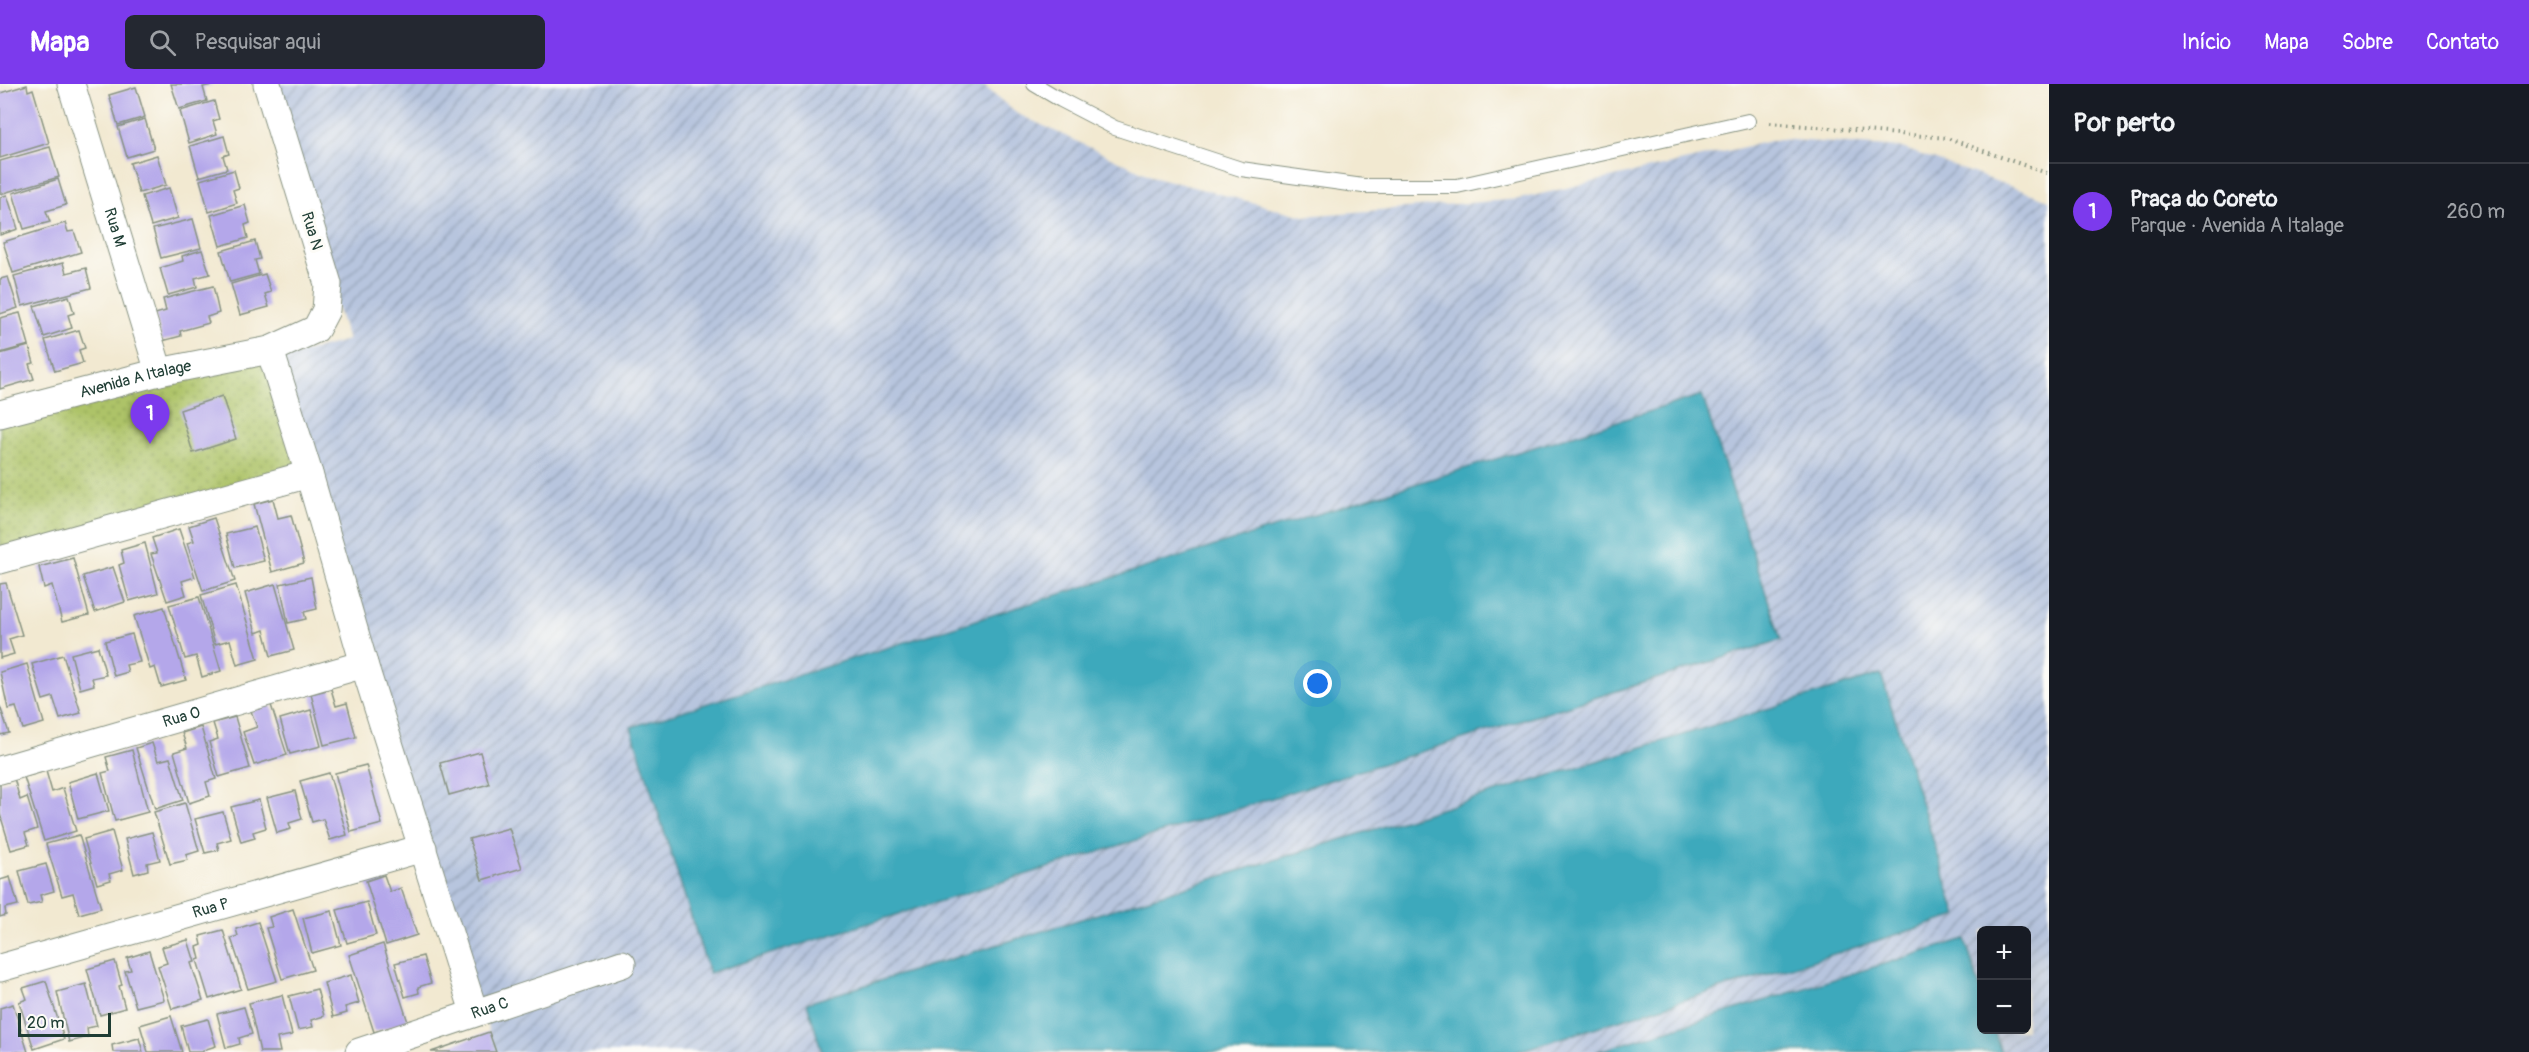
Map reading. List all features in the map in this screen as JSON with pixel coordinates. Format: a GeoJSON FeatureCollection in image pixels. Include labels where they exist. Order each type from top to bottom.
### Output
{"type":"FeatureCollection","features":[{"type":"Feature","properties":{"kind":"street","name":"Rua M"},"geometry":{"type":"LineString","coordinates":[[71,84],[159,372]]}},
{"type":"Feature","properties":{"kind":"street","name":"Rua N"},"geometry":{"type":"LineString","coordinates":[[267,84],[328,284],[326,310],[316,329],[270,350]]}},
{"type":"Feature","properties":{"kind":"street","name":"Avenida A Italage"},"geometry":{"type":"LineString","coordinates":[[0,414],[159,372],[270,350]]}},
{"type":"Feature","properties":{"kind":"street"},"geometry":{"type":"LineString","coordinates":[[270,350],[309,474],[364,664],[474,1012]]}},
{"type":"Feature","properties":{"kind":"street"},"geometry":{"type":"LineString","coordinates":[[0,560],[309,474]]}},
{"type":"Feature","properties":{"kind":"street","name":"Rua O"},"geometry":{"type":"LineString","coordinates":[[0,770],[364,664]]}},
{"type":"Feature","properties":{"kind":"street","name":"Rua P"},"geometry":{"type":"LineString","coordinates":[[0,968],[423,848]]}},
{"type":"Feature","properties":{"kind":"street","name":"Rua C"},"geometry":{"type":"LineString","coordinates":[[359,1052],[408,1044],[474,1012],[622,964]]}},
{"type":"Feature","properties":{"kind":"lane"},"geometry":{"type":"LineString","coordinates":[[1034,84],[1115,128],[1241,169],[1363,186],[1457,186],[1748,121]]}},
{"type":"Feature","properties":{"kind":"path"},"geometry":{"type":"LineString","coordinates":[[1748,121],[1947,138],[2049,174]]}},
{"type":"Feature","properties":{"kind":"shaded area"},"geometry":{"type":"Polygon","coordinates":[[[264,84],[982,84],[1016,113],[1151,176],[1304,216],[1519,199],[1779,139],[1902,148],[2049,200],[2049,1052],[496,1052],[262,364],[348,340],[264,84]]]}},
{"type":"Feature","properties":{"kind":"green space"},"geometry":{"type":"Polygon","coordinates":[[[270,350],[309,474],[0,560],[0,414],[270,350]]]}},
{"type":"Feature","properties":{"kind":"water"},"geometry":{"type":"Polygon","coordinates":[[[1702,395],[1781,640],[709,973],[631,727],[1702,395]]]}},
{"type":"Feature","properties":{"kind":"water"},"geometry":{"type":"Polygon","coordinates":[[[1881,674],[1957,916],[1516,1052],[822,1052],[807,1003],[1881,674]]]}},
{"type":"Feature","properties":{"kind":"water"},"geometry":{"type":"Polygon","coordinates":[[[1965,939],[1977,978],[1977,1034],[1995,1034],[2001,1052],[1596,1052],[1965,939]]]}},
{"type":"Feature","properties":{"kind":"building"},"geometry":{"type":"Polygon","coordinates":[[[171,84],[212,85],[203,87],[207,101],[179,109],[171,84]]]}},
{"type":"Feature","properties":{"kind":"building"},"geometry":{"type":"Polygon","coordinates":[[[27,85],[28,91],[33,89],[49,143],[0,158],[0,93],[27,85]]]}},
{"type":"Feature","properties":{"kind":"building"},"geometry":{"type":"Polygon","coordinates":[[[136,87],[145,117],[118,125],[109,95],[136,87]]]}},
{"type":"Feature","properties":{"kind":"building"},"geometry":{"type":"Polygon","coordinates":[[[214,101],[219,119],[213,121],[217,134],[189,143],[180,111],[214,101]]]}},
{"type":"Feature","properties":{"kind":"building"},"geometry":{"type":"Polygon","coordinates":[[[145,119],[154,149],[127,157],[118,127],[145,119]]]}},
{"type":"Feature","properties":{"kind":"building"},"geometry":{"type":"Polygon","coordinates":[[[224,136],[229,154],[223,156],[227,169],[199,177],[190,146],[224,136]]]}},
{"type":"Feature","properties":{"kind":"building"},"geometry":{"type":"Polygon","coordinates":[[[50,147],[59,177],[0,194],[0,161],[50,147]]]}},
{"type":"Feature","properties":{"kind":"building"},"geometry":{"type":"Polygon","coordinates":[[[157,155],[166,185],[139,193],[130,163],[157,155]]]}},
{"type":"Feature","properties":{"kind":"building"},"geometry":{"type":"Polygon","coordinates":[[[234,170],[239,188],[233,190],[237,203],[209,212],[200,180],[234,170]]]}},
{"type":"Feature","properties":{"kind":"building"},"geometry":{"type":"Polygon","coordinates":[[[58,179],[66,205],[46,211],[50,222],[24,229],[13,193],[58,179]]]}},
{"type":"Feature","properties":{"kind":"building"},"geometry":{"type":"Polygon","coordinates":[[[169,188],[178,218],[151,226],[142,196],[169,188]]]}},
{"type":"Feature","properties":{"kind":"building"},"geometry":{"type":"Polygon","coordinates":[[[7,195],[18,229],[0,235],[0,197],[7,195]]]}},
{"type":"Feature","properties":{"kind":"building"},"geometry":{"type":"Polygon","coordinates":[[[245,205],[250,223],[245,225],[248,238],[220,246],[211,215],[245,205]]]}},
{"type":"Feature","properties":{"kind":"building"},"geometry":{"type":"Polygon","coordinates":[[[193,219],[201,248],[161,258],[153,229],[193,219]]]}},
{"type":"Feature","properties":{"kind":"building"},"geometry":{"type":"Polygon","coordinates":[[[65,223],[68,232],[74,231],[81,252],[13,273],[3,242],[65,223]]]}},
{"type":"Feature","properties":{"kind":"building"},"geometry":{"type":"Polygon","coordinates":[[[255,241],[260,259],[255,260],[259,274],[230,282],[221,251],[255,241]]]}},
{"type":"Feature","properties":{"kind":"building"},"geometry":{"type":"Polygon","coordinates":[[[202,250],[210,274],[195,278],[197,287],[168,295],[160,268],[183,261],[182,256],[202,250]]]}},
{"type":"Feature","properties":{"kind":"building"},"geometry":{"type":"Polygon","coordinates":[[[63,263],[66,273],[86,268],[91,288],[22,306],[14,276],[63,263]]]}},
{"type":"Feature","properties":{"kind":"building"},"geometry":{"type":"Polygon","coordinates":[[[265,274],[271,292],[265,294],[269,307],[240,315],[231,284],[265,274]]]}},
{"type":"Feature","properties":{"kind":"building"},"geometry":{"type":"Polygon","coordinates":[[[8,277],[18,308],[0,314],[0,279],[8,277]]]}},
{"type":"Feature","properties":{"kind":"building"},"geometry":{"type":"Polygon","coordinates":[[[213,286],[219,313],[207,317],[209,323],[180,331],[181,336],[162,341],[155,314],[166,311],[163,299],[213,286]]]}},
{"type":"Feature","properties":{"kind":"building"},"geometry":{"type":"Polygon","coordinates":[[[69,296],[74,313],[68,315],[72,328],[44,337],[34,306],[69,296]]]}},
{"type":"Feature","properties":{"kind":"building"},"geometry":{"type":"Polygon","coordinates":[[[20,313],[29,345],[0,353],[0,318],[20,313]]]}},
{"type":"Feature","properties":{"kind":"building"},"geometry":{"type":"Polygon","coordinates":[[[79,330],[85,348],[79,350],[83,363],[55,371],[45,340],[79,330]]]}},
{"type":"Feature","properties":{"kind":"building"},"geometry":{"type":"Polygon","coordinates":[[[29,346],[34,363],[29,364],[34,379],[0,389],[0,354],[29,346]]]}},
{"type":"Feature","properties":{"kind":"building"},"geometry":{"type":"Polygon","coordinates":[[[222,396],[236,439],[193,453],[180,410],[222,396]]]}},
{"type":"Feature","properties":{"kind":"building"},"geometry":{"type":"Polygon","coordinates":[[[273,499],[278,518],[291,515],[304,563],[272,572],[254,504],[273,499]]]}},
{"type":"Feature","properties":{"kind":"building"},"geometry":{"type":"Polygon","coordinates":[[[214,518],[235,581],[203,591],[187,543],[194,541],[189,526],[214,518]]]}},
{"type":"Feature","properties":{"kind":"building"},"geometry":{"type":"Polygon","coordinates":[[[255,527],[264,561],[235,568],[226,534],[255,527]]]}},
{"type":"Feature","properties":{"kind":"building"},"geometry":{"type":"Polygon","coordinates":[[[179,529],[195,577],[182,581],[186,595],[167,601],[151,554],[157,553],[152,538],[179,529]]]}},
{"type":"Feature","properties":{"kind":"building"},"geometry":{"type":"Polygon","coordinates":[[[145,543],[158,593],[129,601],[119,565],[124,563],[121,550],[145,543]]]}},
{"type":"Feature","properties":{"kind":"building"},"geometry":{"type":"Polygon","coordinates":[[[73,558],[89,615],[62,622],[52,585],[44,588],[39,567],[73,558]]]}},
{"type":"Feature","properties":{"kind":"building"},"geometry":{"type":"Polygon","coordinates":[[[113,567],[125,602],[95,612],[83,576],[113,567]]]}},
{"type":"Feature","properties":{"kind":"building"},"geometry":{"type":"Polygon","coordinates":[[[311,577],[317,609],[304,612],[306,619],[288,623],[280,584],[311,577]]]}},
{"type":"Feature","properties":{"kind":"building"},"geometry":{"type":"Polygon","coordinates":[[[6,583],[22,635],[9,639],[14,654],[0,658],[0,584],[6,583]]]}},
{"type":"Feature","properties":{"kind":"building"},"geometry":{"type":"Polygon","coordinates":[[[275,584],[294,650],[271,656],[264,630],[256,633],[245,593],[275,584]]]}},
{"type":"Feature","properties":{"kind":"building"},"geometry":{"type":"Polygon","coordinates":[[[236,585],[258,659],[237,665],[230,640],[215,644],[201,595],[236,585]]]}},
{"type":"Feature","properties":{"kind":"building"},"geometry":{"type":"Polygon","coordinates":[[[199,597],[221,671],[202,677],[196,656],[185,659],[169,605],[199,597]]]}},
{"type":"Feature","properties":{"kind":"building"},"geometry":{"type":"Polygon","coordinates":[[[164,607],[186,680],[161,687],[155,667],[150,669],[134,616],[164,607]]]}},
{"type":"Feature","properties":{"kind":"building"},"geometry":{"type":"Polygon","coordinates":[[[132,634],[140,662],[126,665],[128,672],[114,676],[105,641],[132,634]]]}},
{"type":"Feature","properties":{"kind":"building"},"geometry":{"type":"Polygon","coordinates":[[[98,647],[106,675],[92,678],[94,685],[80,689],[71,654],[98,647]]]}},
{"type":"Feature","properties":{"kind":"building"},"geometry":{"type":"Polygon","coordinates":[[[63,655],[81,713],[60,719],[53,697],[43,700],[32,664],[63,655]]]}},
{"type":"Feature","properties":{"kind":"building"},"geometry":{"type":"Polygon","coordinates":[[[27,664],[44,723],[23,729],[16,707],[8,709],[0,672],[27,664]]]}},
{"type":"Feature","properties":{"kind":"building"},"geometry":{"type":"Polygon","coordinates":[[[331,689],[336,706],[347,703],[356,737],[324,745],[311,694],[331,689]]]}},
{"type":"Feature","properties":{"kind":"building"},"geometry":{"type":"Polygon","coordinates":[[[271,705],[287,755],[254,765],[243,732],[257,727],[251,711],[271,705]]]}},
{"type":"Feature","properties":{"kind":"building"},"geometry":{"type":"Polygon","coordinates":[[[0,706],[9,733],[0,735],[0,706]]]}},
{"type":"Feature","properties":{"kind":"building"},"geometry":{"type":"Polygon","coordinates":[[[311,710],[321,746],[290,754],[280,719],[311,710]]]}},
{"type":"Feature","properties":{"kind":"building"},"geometry":{"type":"Polygon","coordinates":[[[235,717],[250,768],[219,777],[209,742],[218,739],[213,723],[235,717]]]}},
{"type":"Feature","properties":{"kind":"building"},"geometry":{"type":"Polygon","coordinates":[[[201,727],[216,779],[206,782],[210,796],[189,803],[174,752],[187,748],[182,733],[201,727]]]}},
{"type":"Feature","properties":{"kind":"building"},"geometry":{"type":"Polygon","coordinates":[[[152,743],[158,761],[170,758],[183,800],[155,809],[136,748],[152,743]]]}},
{"type":"Feature","properties":{"kind":"building"},"geometry":{"type":"Polygon","coordinates":[[[132,750],[148,812],[115,821],[102,773],[110,771],[106,757],[132,750]]]}},
{"type":"Feature","properties":{"kind":"building"},"geometry":{"type":"Polygon","coordinates":[[[480,752],[489,784],[449,795],[440,763],[480,752]]]}},
{"type":"Feature","properties":{"kind":"building"},"geometry":{"type":"Polygon","coordinates":[[[366,765],[382,824],[351,832],[335,773],[366,765]]]}},
{"type":"Feature","properties":{"kind":"building"},"geometry":{"type":"Polygon","coordinates":[[[46,771],[52,792],[63,788],[76,831],[44,841],[24,777],[46,771]]]}},
{"type":"Feature","properties":{"kind":"building"},"geometry":{"type":"Polygon","coordinates":[[[98,773],[109,811],[78,819],[68,782],[98,773]]]}},
{"type":"Feature","properties":{"kind":"building"},"geometry":{"type":"Polygon","coordinates":[[[329,773],[347,835],[330,840],[323,819],[312,822],[300,781],[329,773]]]}},
{"type":"Feature","properties":{"kind":"building"},"geometry":{"type":"Polygon","coordinates":[[[14,778],[20,800],[27,797],[37,829],[25,833],[29,845],[11,850],[0,814],[0,783],[14,778]]]}},
{"type":"Feature","properties":{"kind":"building"},"geometry":{"type":"Polygon","coordinates":[[[295,791],[302,819],[289,823],[291,829],[277,833],[267,798],[295,791]]]}},
{"type":"Feature","properties":{"kind":"building"},"geometry":{"type":"Polygon","coordinates":[[[259,800],[266,828],[253,832],[255,838],[241,842],[231,807],[259,800]]]}},
{"type":"Feature","properties":{"kind":"building"},"geometry":{"type":"Polygon","coordinates":[[[185,803],[199,851],[186,855],[188,860],[170,864],[154,812],[185,803]]]}},
{"type":"Feature","properties":{"kind":"building"},"geometry":{"type":"Polygon","coordinates":[[[223,812],[231,839],[217,843],[219,850],[205,853],[195,819],[223,812]]]}},
{"type":"Feature","properties":{"kind":"building"},"geometry":{"type":"Polygon","coordinates":[[[509,828],[522,868],[482,880],[469,839],[509,828]]]}},
{"type":"Feature","properties":{"kind":"building"},"geometry":{"type":"Polygon","coordinates":[[[112,831],[123,870],[109,874],[111,880],[97,884],[84,839],[112,831]]]}},
{"type":"Feature","properties":{"kind":"building"},"geometry":{"type":"Polygon","coordinates":[[[152,832],[160,860],[147,863],[148,870],[134,874],[125,839],[152,832]]]}},
{"type":"Feature","properties":{"kind":"building"},"geometry":{"type":"Polygon","coordinates":[[[79,835],[101,908],[79,914],[73,893],[62,896],[46,844],[79,835]]]}},
{"type":"Feature","properties":{"kind":"building"},"geometry":{"type":"Polygon","coordinates":[[[46,864],[54,891],[40,895],[42,902],[28,905],[19,871],[46,864]]]}},
{"type":"Feature","properties":{"kind":"building"},"geometry":{"type":"Polygon","coordinates":[[[384,875],[390,892],[401,888],[417,935],[386,945],[366,881],[384,875]]]}},
{"type":"Feature","properties":{"kind":"building"},"geometry":{"type":"Polygon","coordinates":[[[10,877],[18,905],[5,908],[6,915],[0,917],[0,880],[10,877]]]}},
{"type":"Feature","properties":{"kind":"building"},"geometry":{"type":"Polygon","coordinates":[[[367,902],[376,935],[347,943],[337,910],[367,902]]]}},
{"type":"Feature","properties":{"kind":"building"},"geometry":{"type":"Polygon","coordinates":[[[293,909],[313,970],[282,979],[266,928],[272,927],[269,917],[293,909]]]}},
{"type":"Feature","properties":{"kind":"building"},"geometry":{"type":"Polygon","coordinates":[[[332,911],[341,945],[312,953],[303,918],[332,911]]]}},
{"type":"Feature","properties":{"kind":"building"},"geometry":{"type":"Polygon","coordinates":[[[258,922],[277,981],[248,989],[231,938],[238,936],[236,929],[258,922]]]}},
{"type":"Feature","properties":{"kind":"building"},"geometry":{"type":"Polygon","coordinates":[[[223,930],[241,989],[209,999],[197,960],[200,959],[197,947],[202,945],[200,936],[223,930]]]}},
{"type":"Feature","properties":{"kind":"building"},"geometry":{"type":"Polygon","coordinates":[[[188,940],[195,962],[191,963],[203,1000],[172,1009],[158,966],[167,963],[162,947],[188,940]]]}},
{"type":"Feature","properties":{"kind":"building"},"geometry":{"type":"Polygon","coordinates":[[[383,944],[408,1022],[374,1032],[349,955],[383,944]]]}},
{"type":"Feature","properties":{"kind":"building"},"geometry":{"type":"Polygon","coordinates":[[[149,951],[164,1000],[136,1007],[125,971],[131,970],[127,958],[149,951]]]}},
{"type":"Feature","properties":{"kind":"building"},"geometry":{"type":"Polygon","coordinates":[[[423,956],[431,983],[418,987],[419,993],[405,997],[395,963],[423,956]]]}},
{"type":"Feature","properties":{"kind":"building"},"geometry":{"type":"Polygon","coordinates":[[[115,961],[122,985],[119,986],[125,1008],[100,1015],[87,969],[115,961]]]}},
{"type":"Feature","properties":{"kind":"building"},"geometry":{"type":"Polygon","coordinates":[[[351,975],[359,1003],[345,1007],[347,1013],[333,1017],[324,983],[351,975]]]}},
{"type":"Feature","properties":{"kind":"building"},"geometry":{"type":"Polygon","coordinates":[[[46,981],[64,1039],[34,1049],[19,1002],[27,999],[23,988],[46,981]]]}},
{"type":"Feature","properties":{"kind":"building"},"geometry":{"type":"Polygon","coordinates":[[[86,984],[97,1026],[87,1028],[88,1037],[69,1042],[57,992],[86,984]]]}},
{"type":"Feature","properties":{"kind":"building"},"geometry":{"type":"Polygon","coordinates":[[[317,989],[324,1016],[311,1020],[313,1027],[298,1030],[289,996],[317,989]]]}},
{"type":"Feature","properties":{"kind":"building"},"geometry":{"type":"Polygon","coordinates":[[[282,995],[292,1035],[277,1038],[280,1052],[260,1052],[249,1003],[282,995]]]}},
{"type":"Feature","properties":{"kind":"building"},"geometry":{"type":"Polygon","coordinates":[[[13,1004],[28,1052],[0,1052],[0,1008],[13,1004]]]}},
{"type":"Feature","properties":{"kind":"building"},"geometry":{"type":"Polygon","coordinates":[[[244,1007],[252,1034],[239,1038],[240,1044],[226,1048],[217,1014],[244,1007]]]}},
{"type":"Feature","properties":{"kind":"building"},"geometry":{"type":"Polygon","coordinates":[[[171,1016],[182,1052],[148,1052],[140,1025],[171,1016]]]}},
{"type":"Feature","properties":{"kind":"building"},"geometry":{"type":"Polygon","coordinates":[[[208,1019],[216,1046],[203,1050],[203,1052],[188,1052],[181,1026],[208,1019]]]}},
{"type":"Feature","properties":{"kind":"building"},"geometry":{"type":"Polygon","coordinates":[[[489,1032],[496,1052],[431,1052],[489,1032]]]}},
{"type":"Feature","properties":{"kind":"building"},"geometry":{"type":"Polygon","coordinates":[[[139,1038],[143,1052],[113,1052],[112,1045],[139,1038]]]}},
{"type":"Feature","properties":{"kind":"place","name":"Praça do Coreto"},"geometry":{"type":"Point","coordinates":[150,444]}}]}
